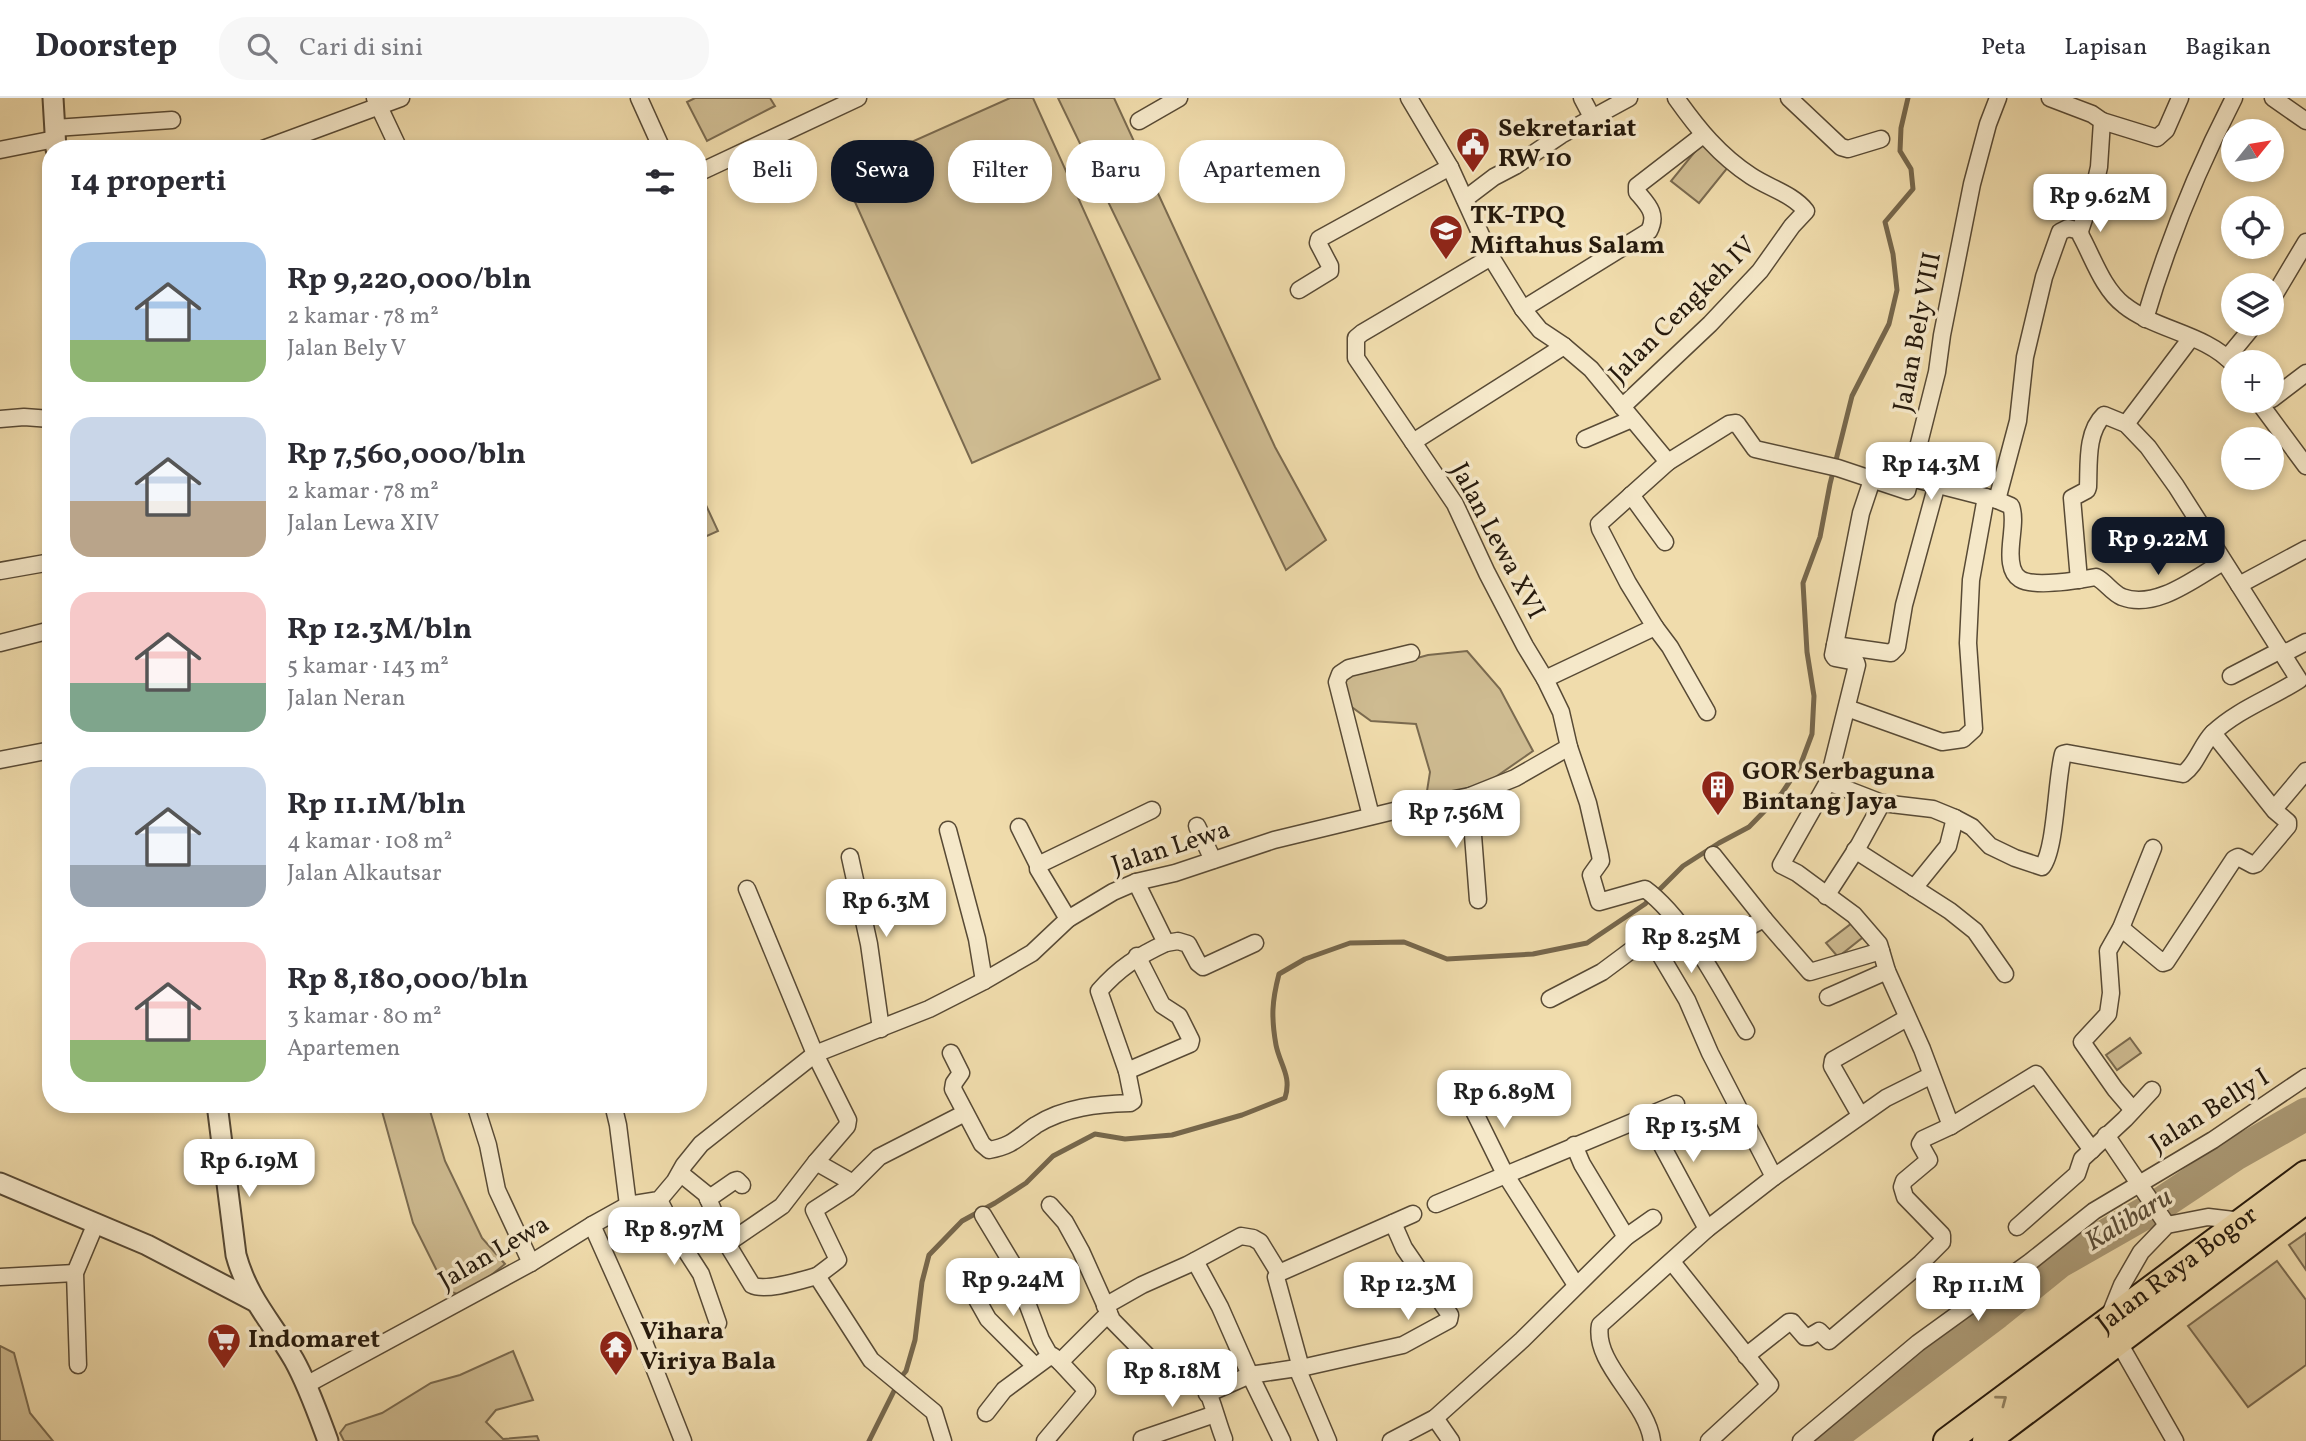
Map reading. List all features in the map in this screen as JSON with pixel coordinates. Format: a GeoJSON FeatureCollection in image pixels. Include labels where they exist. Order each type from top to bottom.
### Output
{"type":"FeatureCollection","features":[{"type":"Feature","properties":{"kind":"highway","name":"Jalan Raya Bogor"},"geometry":{"type":"LineString","coordinates":[[1986,1441],[2242,1221],[2306,1174]]}},
{"type":"Feature","properties":{"kind":"highway","name":"Jalan Raya Bogor"},"geometry":{"type":"LineString","coordinates":[[1947,1441],[2306,1200]]}},
{"type":"Feature","properties":{"kind":"street"},"geometry":{"type":"LineString","coordinates":[[52,98],[55,138],[172,120]]}},
{"type":"Feature","properties":{"kind":"street"},"geometry":{"type":"LineString","coordinates":[[285,140],[377,103],[401,98]]}},
{"type":"Feature","properties":{"kind":"street"},"geometry":{"type":"LineString","coordinates":[[639,98],[658,140]]}},
{"type":"Feature","properties":{"kind":"street"},"geometry":{"type":"LineString","coordinates":[[707,168],[838,102],[858,98]]}},
{"type":"Feature","properties":{"kind":"street"},"geometry":{"type":"LineString","coordinates":[[1139,121],[1179,98]]}},
{"type":"Feature","properties":{"kind":"street"},"geometry":{"type":"LineString","coordinates":[[1409,98],[1450,167],[1491,257],[1523,309],[1540,330],[1591,369],[1668,462]]}},
{"type":"Feature","properties":{"kind":"street"},"geometry":{"type":"LineString","coordinates":[[1582,98],[1592,117]]}},
{"type":"Feature","properties":{"kind":"street"},"geometry":{"type":"LineString","coordinates":[[1465,199],[1494,177],[1592,117],[1629,98]]}},
{"type":"Feature","properties":{"kind":"street"},"geometry":{"type":"LineString","coordinates":[[1523,309],[1649,231],[1654,220],[1652,210],[1637,192],[1637,186],[1703,135],[1676,98]]}},
{"type":"Feature","properties":{"kind":"street"},"geometry":{"type":"LineString","coordinates":[[1789,98],[1841,147],[1848,149],[1881,139]]}},
{"type":"Feature","properties":{"kind":"street","name":"Jalan Bely VIII"},"geometry":{"type":"LineString","coordinates":[[1911,478],[1937,372],[1972,184],[1998,98]]}},
{"type":"Feature","properties":{"kind":"street"},"geometry":{"type":"LineString","coordinates":[[2050,98],[2092,114],[2102,121],[2157,138],[2166,130],[2180,98]]}},
{"type":"Feature","properties":{"kind":"street"},"geometry":{"type":"LineString","coordinates":[[2145,319],[2184,212],[2217,131],[2234,98]]}},
{"type":"Feature","properties":{"kind":"street"},"geometry":{"type":"LineString","coordinates":[[2273,98],[2306,121]]}},
{"type":"Feature","properties":{"kind":"street"},"geometry":{"type":"LineString","coordinates":[[377,103],[396,140]]}},
{"type":"Feature","properties":{"kind":"street"},"geometry":{"type":"LineString","coordinates":[[2102,121],[2096,178],[2080,231],[2112,293],[2122,304],[2145,319],[2191,338],[2221,356]]}},
{"type":"Feature","properties":{"kind":"street","name":"Jalan Cengkeh IV"},"geometry":{"type":"LineString","coordinates":[[1627,413],[1767,263],[1806,210],[1734,164],[1703,135]]}},
{"type":"Feature","properties":{"kind":"street"},"geometry":{"type":"LineString","coordinates":[[0,150],[42,141]]}},
{"type":"Feature","properties":{"kind":"street"},"geometry":{"type":"LineString","coordinates":[[1298,290],[1330,271],[1318,243],[1319,239],[1450,167]]}},
{"type":"Feature","properties":{"kind":"street"},"geometry":{"type":"LineString","coordinates":[[1847,708],[1942,742],[1963,739],[1974,729],[1968,643],[1971,580],[1998,500],[2018,421],[2025,357],[2044,277],[2060,232],[2068,228],[2080,231]]}},
{"type":"Feature","properties":{"kind":"street"},"geometry":{"type":"LineString","coordinates":[[2284,279],[2306,242]]}},
{"type":"Feature","properties":{"kind":"street","name":"Jalan Lewa XVI"},"geometry":{"type":"LineString","coordinates":[[1491,257],[1362,333],[1356,338],[1356,358],[1455,504],[1487,573],[1545,679]]}},
{"type":"Feature","properties":{"kind":"street"},"geometry":{"type":"LineString","coordinates":[[2126,424],[2191,338]]}},
{"type":"Feature","properties":{"kind":"street"},"geometry":{"type":"LineString","coordinates":[[1413,442],[1564,346]]}},
{"type":"Feature","properties":{"kind":"street"},"geometry":{"type":"LineString","coordinates":[[2284,389],[2306,373]]}},
{"type":"Feature","properties":{"kind":"street"},"geometry":{"type":"LineString","coordinates":[[1585,439],[1627,413]]}},
{"type":"Feature","properties":{"kind":"street"},"geometry":{"type":"LineString","coordinates":[[2272,413],[2305,461]]}},
{"type":"Feature","properties":{"kind":"street"},"geometry":{"type":"LineString","coordinates":[[1828,782],[1882,803],[1933,809],[1972,827],[1990,846],[2042,867],[2046,864],[2050,848],[2063,754],[2067,752],[2182,774],[2189,769],[2213,733],[2299,680],[2176,486],[2148,447],[2126,424],[2105,415],[2101,418],[2091,442],[2087,490],[2072,498],[2079,580]]}},
{"type":"Feature","properties":{"kind":"street"},"geometry":{"type":"LineString","coordinates":[[0,419],[42,418]]}},
{"type":"Feature","properties":{"kind":"street"},"geometry":{"type":"LineString","coordinates":[[1707,712],[1670,647],[1628,583],[1599,527],[1668,462],[1732,423],[1738,425],[1755,449],[1834,467],[1904,492],[1911,478],[1998,500],[2013,510],[2011,560],[2018,577],[2030,582],[2096,577],[2120,596],[2146,600],[2174,590],[2223,562]]}},
{"type":"Feature","properties":{"kind":"street"},"geometry":{"type":"LineString","coordinates":[[1872,481],[1861,513],[1833,654],[1835,658],[1856,662],[1857,665],[1847,708],[1828,782],[1781,862],[1782,866],[1797,873],[1854,915],[1879,944],[1887,971],[1922,1049],[1951,1126]]}},
{"type":"Feature","properties":{"kind":"street"},"geometry":{"type":"LineString","coordinates":[[1835,645],[1891,653],[1897,647],[1903,605],[1937,484]]}},
{"type":"Feature","properties":{"kind":"street"},"geometry":{"type":"LineString","coordinates":[[1630,495],[1665,542]]}},
{"type":"Feature","properties":{"kind":"street"},"geometry":{"type":"LineString","coordinates":[[2239,585],[2306,549]]}},
{"type":"Feature","properties":{"kind":"street"},"geometry":{"type":"LineString","coordinates":[[0,570],[42,563]]}},
{"type":"Feature","properties":{"kind":"street"},"geometry":{"type":"LineString","coordinates":[[1655,627],[1545,679],[1561,712],[1601,855],[1601,862],[1591,875],[1599,902],[1645,889],[1656,898],[1675,918],[1702,956],[1746,1031]]}},
{"type":"Feature","properties":{"kind":"street"},"geometry":{"type":"LineString","coordinates":[[0,643],[42,632]]}},
{"type":"Feature","properties":{"kind":"street"},"geometry":{"type":"LineString","coordinates":[[2231,676],[2306,642]]}},
{"type":"Feature","properties":{"kind":"street"},"geometry":{"type":"LineString","coordinates":[[1371,816],[1337,682],[1340,674],[1349,668],[1411,653]]}},
{"type":"Feature","properties":{"kind":"street"},"geometry":{"type":"LineString","coordinates":[[2122,928],[2144,949],[2163,963],[2166,962],[2234,859],[2238,857],[2256,864],[2288,826],[2288,822],[2274,809],[2213,733]]}},
{"type":"Feature","properties":{"kind":"street","name":"Jalan Lewa"},"geometry":{"type":"LineString","coordinates":[[306,1385],[531,1263],[628,1205],[659,1200],[701,1144],[816,1054],[929,1009],[984,981],[1032,953],[1068,919],[1112,892],[1136,882],[1168,875],[1274,840],[1371,816],[1470,796],[1515,778],[1569,747]]}},
{"type":"Feature","properties":{"kind":"street"},"geometry":{"type":"LineString","coordinates":[[0,761],[42,752]]}},
{"type":"Feature","properties":{"kind":"street"},"geometry":{"type":"LineString","coordinates":[[2274,809],[2306,771]]}},
{"type":"Feature","properties":{"kind":"street"},"geometry":{"type":"LineString","coordinates":[[1470,796],[1478,900]]}},
{"type":"Feature","properties":{"kind":"street"},"geometry":{"type":"LineString","coordinates":[[1826,896],[1882,803]]}},
{"type":"Feature","properties":{"kind":"street"},"geometry":{"type":"LineString","coordinates":[[1038,864],[1152,810]]}},
{"type":"Feature","properties":{"kind":"street"},"geometry":{"type":"LineString","coordinates":[[1914,888],[1948,846],[1955,818]]}},
{"type":"Feature","properties":{"kind":"street"},"geometry":{"type":"LineString","coordinates":[[1197,826],[1213,860]]}},
{"type":"Feature","properties":{"kind":"street"},"geometry":{"type":"LineString","coordinates":[[1019,827],[1038,869],[1068,919]]}},
{"type":"Feature","properties":{"kind":"street"},"geometry":{"type":"LineString","coordinates":[[948,830],[977,939],[984,981]]}},
{"type":"Feature","properties":{"kind":"street"},"geometry":{"type":"LineString","coordinates":[[2133,1110],[2082,1042],[2108,1014],[2111,993],[2108,951],[2122,928],[2153,848]]}},
{"type":"Feature","properties":{"kind":"street"},"geometry":{"type":"LineString","coordinates":[[1855,850],[1950,911],[1975,931],[2005,974]]}},
{"type":"Feature","properties":{"kind":"street"},"geometry":{"type":"LineString","coordinates":[[1713,855],[1810,972],[1881,951]]}},
{"type":"Feature","properties":{"kind":"street"},"geometry":{"type":"LineString","coordinates":[[849,857],[869,944],[881,1028]]}},
{"type":"Feature","properties":{"kind":"street"},"geometry":{"type":"LineString","coordinates":[[1136,882],[1166,943]]}},
{"type":"Feature","properties":{"kind":"street"},"geometry":{"type":"LineString","coordinates":[[728,1243],[782,1206],[822,1152],[847,1126],[848,1120],[816,1054],[747,889]]}},
{"type":"Feature","properties":{"kind":"street"},"geometry":{"type":"LineString","coordinates":[[1702,956],[1712,946],[1764,919]]}},
{"type":"Feature","properties":{"kind":"street"},"geometry":{"type":"LineString","coordinates":[[1550,999],[1602,972],[1645,940],[1651,941],[1686,1000],[1710,1053],[1774,1177]]}},
{"type":"Feature","properties":{"kind":"street"},"geometry":{"type":"LineString","coordinates":[[951,1053],[961,1073],[953,1089],[982,1144],[989,1150],[1023,1137],[1036,1125],[1081,1107],[1130,1103],[1133,1101],[1127,1072],[1098,993],[1111,977],[1138,956],[1166,943],[1178,941],[1188,944],[1203,967],[1255,943]]}},
{"type":"Feature","properties":{"kind":"street"},"geometry":{"type":"LineString","coordinates":[[1127,1072],[1190,1044],[1191,1040],[1179,1016],[1162,1005],[1138,956]]}},
{"type":"Feature","properties":{"kind":"street"},"geometry":{"type":"LineString","coordinates":[[1828,997],[1887,971]]}},
{"type":"Feature","properties":{"kind":"street"},"geometry":{"type":"LineString","coordinates":[[1860,1115],[1832,1066],[1833,1060],[1907,1018]]}},
{"type":"Feature","properties":{"kind":"street"},"geometry":{"type":"LineString","coordinates":[[1746,1356],[1788,1322],[1792,1322],[1805,1337],[1819,1331],[1829,1341],[1942,1242],[1942,1235],[1905,1197],[1902,1187],[1904,1181],[1929,1160],[1921,1141],[1951,1126],[2036,1074],[2092,1150]]}},
{"type":"Feature","properties":{"kind":"street"},"geometry":{"type":"LineString","coordinates":[[1652,1441],[1646,1419],[1604,1351],[1599,1338],[1600,1325],[1707,1229],[1774,1177],[1886,1098],[1930,1076]]}},
{"type":"Feature","properties":{"kind":"street","name":"Jalan Belly I"},"geometry":{"type":"LineString","coordinates":[[1801,1441],[1918,1343],[2030,1262],[2094,1211],[2213,1140],[2306,1077]]}},
{"type":"Feature","properties":{"kind":"street"},"geometry":{"type":"LineString","coordinates":[[2017,1227],[2077,1174],[2082,1159],[2152,1090]]}},
{"type":"Feature","properties":{"kind":"street"},"geometry":{"type":"LineString","coordinates":[[1470,1103],[1505,1174],[1576,1285]]}},
{"type":"Feature","properties":{"kind":"street"},"geometry":{"type":"LineString","coordinates":[[1436,1204],[1675,1104]]}},
{"type":"Feature","properties":{"kind":"street"},"geometry":{"type":"LineString","coordinates":[[218,1113],[236,1255],[241,1274],[254,1301],[293,1357],[328,1441]]}},
{"type":"Feature","properties":{"kind":"street"},"geometry":{"type":"LineString","coordinates":[[478,1113],[497,1189],[531,1263]]}},
{"type":"Feature","properties":{"kind":"street"},"geometry":{"type":"LineString","coordinates":[[615,1113],[628,1205]]}},
{"type":"Feature","properties":{"kind":"street"},"geometry":{"type":"LineString","coordinates":[[680,1173],[701,1189],[708,1199],[728,1243],[754,1287],[793,1282],[817,1276],[838,1260],[814,1210],[853,1183],[879,1157],[965,1113]]}},
{"type":"Feature","properties":{"kind":"street"},"geometry":{"type":"LineString","coordinates":[[1646,1116],[1707,1229]]}},
{"type":"Feature","properties":{"kind":"street"},"geometry":{"type":"LineString","coordinates":[[2106,1135],[2159,1212],[2242,1221]]}},
{"type":"Feature","properties":{"kind":"street"},"geometry":{"type":"LineString","coordinates":[[1574,1145],[1581,1164],[1626,1237]]}},
{"type":"Feature","properties":{"kind":"street"},"geometry":{"type":"LineString","coordinates":[[816,1162],[853,1183]]}},
{"type":"Feature","properties":{"kind":"street"},"geometry":{"type":"LineString","coordinates":[[708,1199],[734,1181],[742,1185]]}},
{"type":"Feature","properties":{"kind":"street"},"geometry":{"type":"LineString","coordinates":[[0,1183],[147,1245],[254,1301]]}},
{"type":"Feature","properties":{"kind":"street"},"geometry":{"type":"LineString","coordinates":[[659,1200],[701,1274],[718,1323]]}},
{"type":"Feature","properties":{"kind":"street"},"geometry":{"type":"LineString","coordinates":[[1051,1205],[1065,1222],[1107,1310],[1120,1329],[1163,1372],[1186,1359],[1192,1363],[1208,1394],[1224,1438]]}},
{"type":"Feature","properties":{"kind":"street"},"geometry":{"type":"LineString","coordinates":[[2159,1212],[2122,1285],[2113,1332],[2175,1441]]}},
{"type":"Feature","properties":{"kind":"street"},"geometry":{"type":"LineString","coordinates":[[1328,1441],[1299,1368],[1276,1279],[1279,1273],[1413,1214]]}},
{"type":"Feature","properties":{"kind":"street"},"geometry":{"type":"LineString","coordinates":[[984,1215],[1012,1262],[1041,1340],[1055,1359],[1087,1391],[1045,1441]]}},
{"type":"Feature","properties":{"kind":"street"},"geometry":{"type":"LineString","coordinates":[[1391,1441],[1435,1419],[1522,1340],[1626,1237],[1653,1218]]}},
{"type":"Feature","properties":{"kind":"street"},"geometry":{"type":"LineString","coordinates":[[78,1365],[75,1273],[96,1223]]}},
{"type":"Feature","properties":{"kind":"street"},"geometry":{"type":"LineString","coordinates":[[1208,1394],[1250,1375],[1299,1368],[1403,1345],[1449,1320],[1450,1315],[1405,1248],[1393,1223]]}},
{"type":"Feature","properties":{"kind":"street"},"geometry":{"type":"LineString","coordinates":[[592,1225],[642,1337],[683,1441]]}},
{"type":"Feature","properties":{"kind":"street"},"geometry":{"type":"LineString","coordinates":[[986,1413],[1004,1390],[1035,1366],[1055,1359],[1107,1310],[1142,1285],[1241,1236],[1260,1242],[1279,1273]]}},
{"type":"Feature","properties":{"kind":"street"},"geometry":{"type":"LineString","coordinates":[[1195,1261],[1220,1307],[1282,1441]]}},
{"type":"Feature","properties":{"kind":"street"},"geometry":{"type":"LineString","coordinates":[[1672,1262],[1770,1386],[1709,1441]]}},
{"type":"Feature","properties":{"kind":"street"},"geometry":{"type":"LineString","coordinates":[[0,1277],[75,1273]]}},
{"type":"Feature","properties":{"kind":"street"},"geometry":{"type":"LineString","coordinates":[[817,1276],[871,1360],[934,1412],[943,1441]]}},
{"type":"Feature","properties":{"kind":"street"},"geometry":{"type":"LineString","coordinates":[[970,1287],[988,1319],[1035,1366]]}},
{"type":"Feature","properties":{"kind":"street"},"geometry":{"type":"LineString","coordinates":[[1142,1439],[1214,1414]]}},
{"type":"Feature","properties":{"kind":"street"},"geometry":{"type":"LineString","coordinates":[[1435,1419],[1451,1441]]}},
{"type":"Feature","properties":{"kind":"shaded area"},"geometry":{"type":"Polygon","coordinates":[[[695,98],[770,98],[775,106],[707,141],[687,102],[695,98]]]}},
{"type":"Feature","properties":{"kind":"shaded area"},"geometry":{"type":"Polygon","coordinates":[[[1010,98],[1033,98],[1052,140],[948,140],[948,203],[1052,203],[1052,140],[1066,171],[1066,203],[1080,203],[1160,379],[972,463],[855,203],[934,203],[934,140],[916,140],[1010,98]]]}},
{"type":"Feature","properties":{"kind":"shaded area"},"geometry":{"type":"Polygon","coordinates":[[[1058,98],[1114,98],[1133,140],[1078,140],[1058,98]]]}},
{"type":"Feature","properties":{"kind":"shaded area"},"geometry":{"type":"Polygon","coordinates":[[[1702,143],[1729,166],[1699,203],[1671,181],[1702,143]]]}},
{"type":"Feature","properties":{"kind":"shaded area"},"geometry":{"type":"Polygon","coordinates":[[[1109,203],[1162,203],[1275,447],[1326,540],[1286,570],[1109,203]]]}},
{"type":"Feature","properties":{"kind":"shaded area"},"geometry":{"type":"Polygon","coordinates":[[[707,507],[718,531],[707,536],[707,507]]]}},
{"type":"Feature","properties":{"kind":"shaded area"},"geometry":{"type":"Polygon","coordinates":[[[1467,651],[1500,689],[1533,751],[1474,792],[1427,791],[1430,772],[1416,724],[1371,721],[1349,705],[1335,670],[1388,666],[1428,655],[1467,651]]]}},
{"type":"Feature","properties":{"kind":"shaded area"},"geometry":{"type":"Polygon","coordinates":[[[1856,920],[1867,934],[1838,957],[1826,943],[1856,920]]]}},
{"type":"Feature","properties":{"kind":"shaded area"},"geometry":{"type":"Polygon","coordinates":[[[2130,1038],[2141,1053],[2117,1070],[2106,1055],[2130,1038]]]}},
{"type":"Feature","properties":{"kind":"shaded area"},"geometry":{"type":"Polygon","coordinates":[[[382,1113],[431,1113],[445,1161],[482,1238],[505,1264],[464,1297],[452,1292],[443,1283],[413,1223],[382,1113]]]}},
{"type":"Feature","properties":{"kind":"shaded area"},"geometry":{"type":"Polygon","coordinates":[[[2306,1233],[2306,1270],[2289,1245],[2306,1233]]]}},
{"type":"Feature","properties":{"kind":"shaded area"},"geometry":{"type":"Polygon","coordinates":[[[2277,1261],[2306,1300],[2306,1365],[2248,1407],[2188,1326],[2277,1261]]]}},
{"type":"Feature","properties":{"kind":"shaded area"},"geometry":{"type":"Polygon","coordinates":[[[0,1346],[14,1353],[30,1413],[53,1441],[0,1441],[0,1346]]]}},
{"type":"Feature","properties":{"kind":"shaded area"},"geometry":{"type":"Polygon","coordinates":[[[513,1351],[533,1400],[496,1410],[486,1422],[503,1439],[537,1436],[539,1441],[344,1441],[340,1433],[346,1425],[382,1413],[431,1383],[460,1375],[513,1351]]]}},
{"type":"Feature","properties":{"kind":"waterway"},"geometry":{"type":"LineString","coordinates":[[901,1377],[906,1371],[915,1340],[922,1282],[929,1255],[962,1221],[1026,1183],[1053,1156],[1095,1134],[1125,1139],[1172,1135],[1242,1115],[1285,1098],[1287,1083],[1276,1045],[1273,1017],[1279,974],[1305,959],[1350,943],[1404,942],[1447,959],[1533,954],[1587,943],[1645,904],[1683,866],[1749,827],[1782,793],[1800,766],[1812,734],[1814,696],[1807,652],[1803,583],[1820,537],[1852,396],[1889,324],[1897,290],[1893,254],[1885,222],[1913,189],[1911,169],[1900,151],[1901,128],[1908,98]]}},
{"type":"Feature","properties":{"kind":"waterway","name":"Kalibaru"},"geometry":{"type":"LineString","coordinates":[[1826,1441],[2059,1262],[2159,1205],[2234,1155],[2306,1114]]}},
{"type":"Feature","properties":{"kind":"waterway"},"geometry":{"type":"LineString","coordinates":[[869,1441],[895,1389]]}},
{"type":"Feature","properties":{"kind":"place","name":"Sekretariat RW 10"},"geometry":{"type":"Point","coordinates":[1473,174]}},
{"type":"Feature","properties":{"kind":"place","name":"TK-TPQ Miftahus Salam"},"geometry":{"type":"Point","coordinates":[1446,261]}},
{"type":"Feature","properties":{"kind":"place","name":"GOR Serbaguna Bintang Jaya"},"geometry":{"type":"Point","coordinates":[1718,817]}},
{"type":"Feature","properties":{"kind":"place","name":"Indomaret"},"geometry":{"type":"Point","coordinates":[224,1370]}},
{"type":"Feature","properties":{"kind":"place","name":"Vihara Viriya Bala"},"geometry":{"type":"Point","coordinates":[616,1377]}}]}
